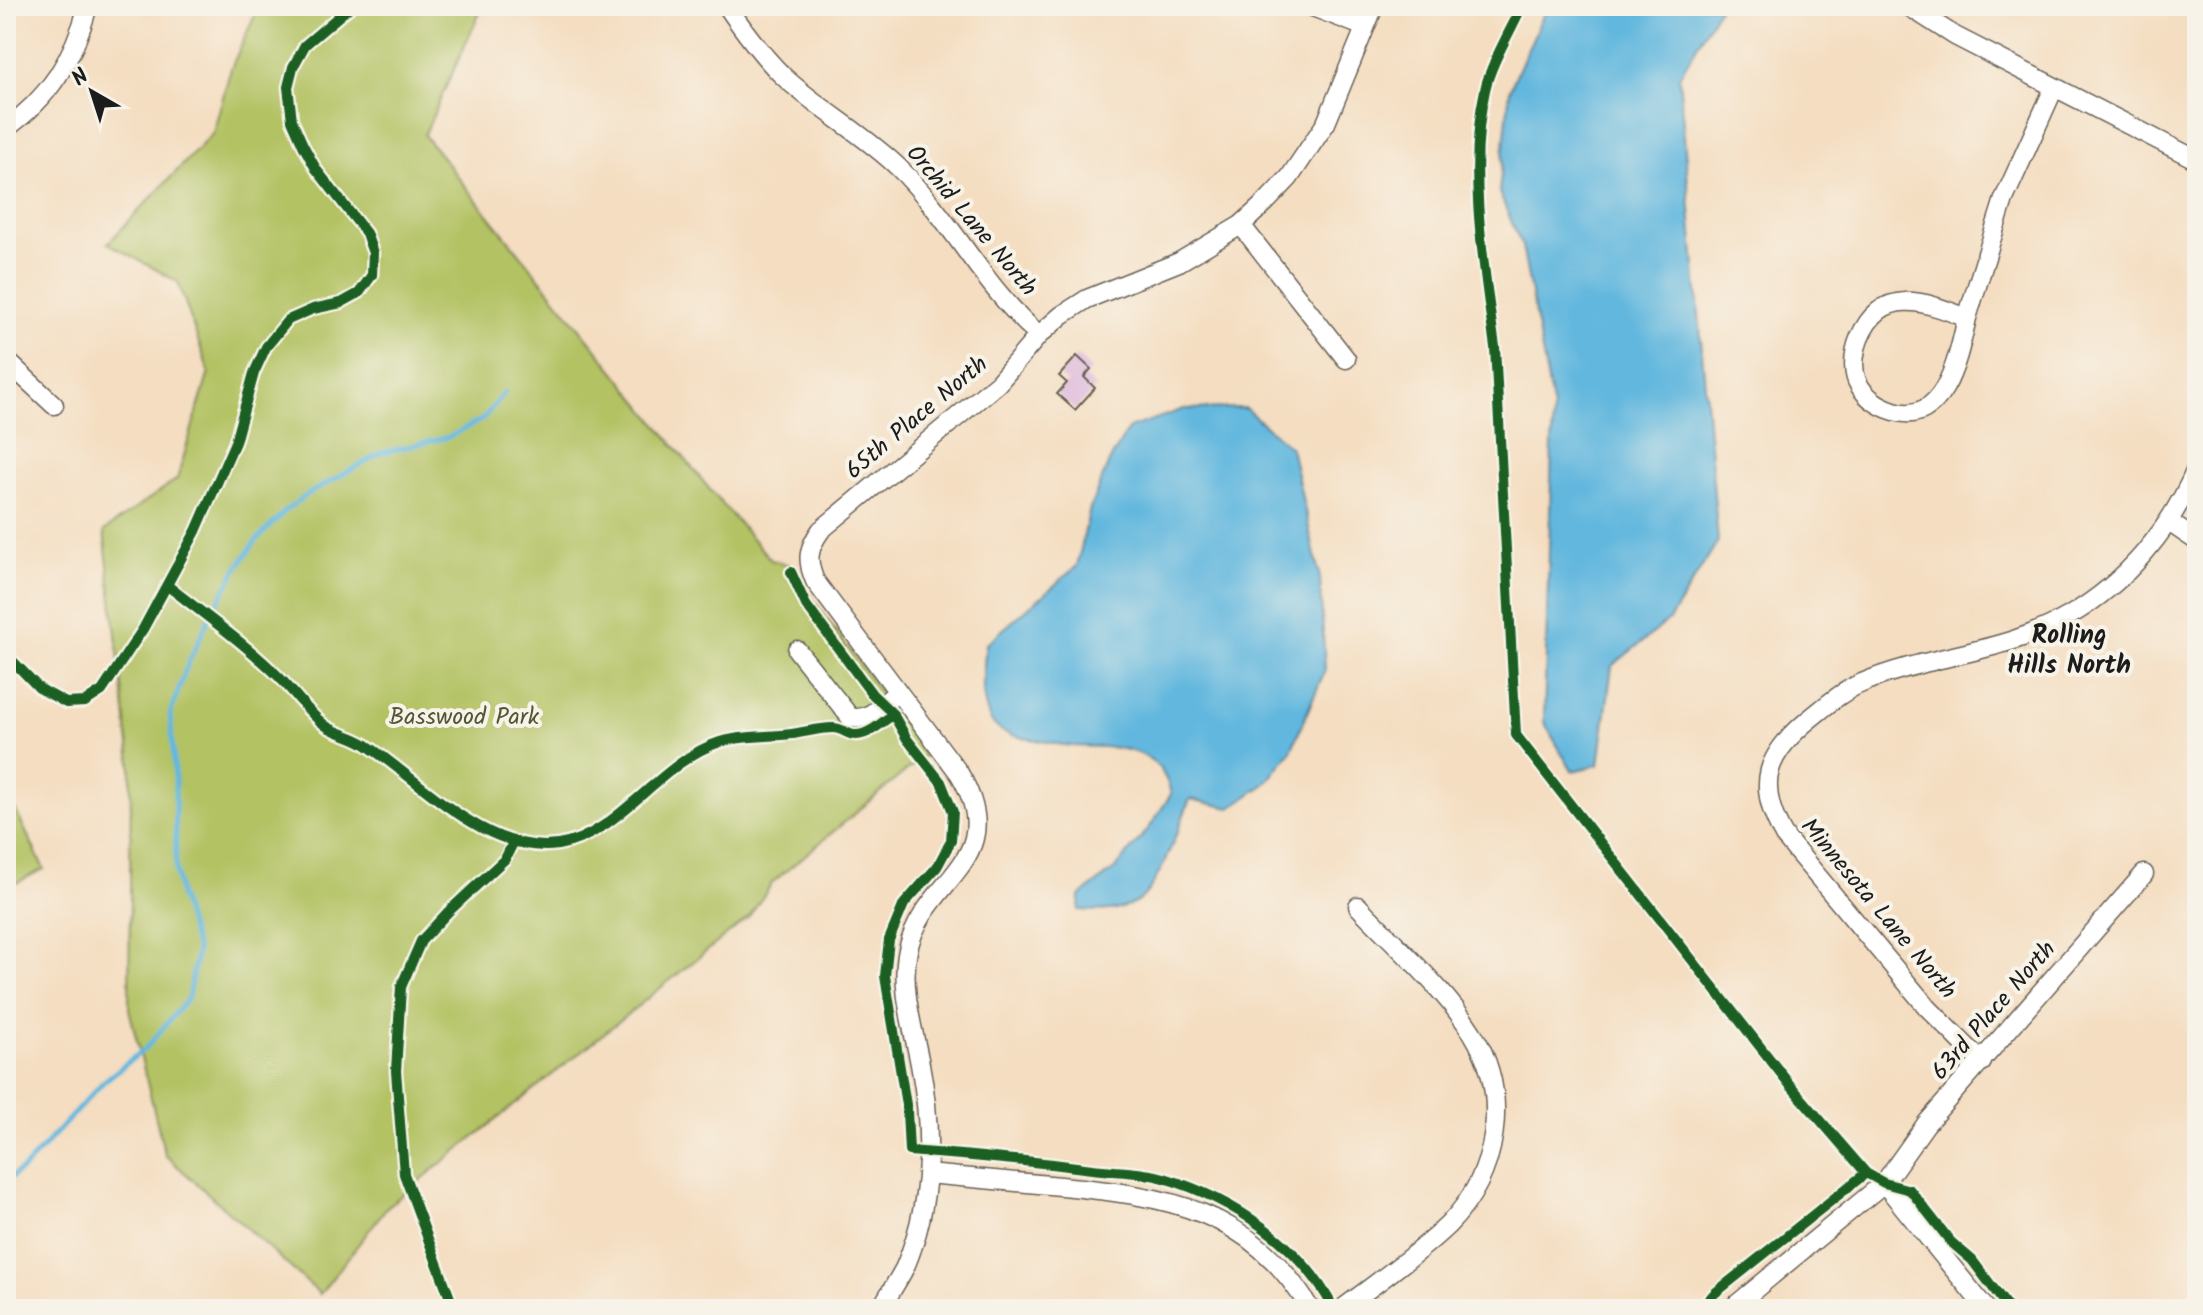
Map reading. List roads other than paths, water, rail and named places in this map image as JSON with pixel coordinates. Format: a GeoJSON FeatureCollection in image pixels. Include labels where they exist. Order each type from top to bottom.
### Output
{"type":"FeatureCollection","features":[{"type":"Feature","properties":{"kind":"street"},"geometry":{"type":"LineString","coordinates":[[6,128],[27,114],[50,89],[70,58],[88,6]]}},
{"type":"Feature","properties":{"kind":"street","name":"Orchid Lane North"},"geometry":{"type":"LineString","coordinates":[[727,6],[758,49],[785,78],[898,167],[953,231],[1003,301],[1039,335]]}},
{"type":"Feature","properties":{"kind":"street"},"geometry":{"type":"LineString","coordinates":[[1310,6],[1365,27]]}},
{"type":"Feature","properties":{"kind":"street","name":"65th Place North"},"geometry":{"type":"LineString","coordinates":[[881,1309],[904,1267],[922,1211],[927,1174],[929,1122],[906,992],[908,950],[917,925],[969,856],[976,834],[974,804],[959,773],[815,581],[808,554],[821,530],[998,383],[1039,335],[1062,315],[1087,299],[1179,262],[1241,225],[1289,178],[1306,155],[1339,96],[1374,6]]}},
{"type":"Feature","properties":{"kind":"street"},"geometry":{"type":"LineString","coordinates":[[1908,6],[1955,36],[2197,160]]}},
{"type":"Feature","properties":{"kind":"street"},"geometry":{"type":"LineString","coordinates":[[1967,318],[1924,303],[1895,302],[1883,307],[1873,314],[1857,344],[1856,378],[1863,390],[1872,401],[1899,413],[1923,409],[1936,400],[1946,386],[2004,199],[2054,88]]}},
{"type":"Feature","properties":{"kind":"street"},"geometry":{"type":"LineString","coordinates":[[1241,225],[1346,359]]}},
{"type":"Feature","properties":{"kind":"street"},"geometry":{"type":"LineString","coordinates":[[6,360],[54,405]]}},
{"type":"Feature","properties":{"kind":"street","name":"Minnesota Lane North"},"geometry":{"type":"LineString","coordinates":[[1982,1062],[1927,1007],[1778,825],[1767,792],[1769,768],[1779,747],[1794,731],[1859,683],[2031,636],[2104,594],[2135,565],[2169,522],[2187,492],[2197,467]]}},
{"type":"Feature","properties":{"kind":"street"},"geometry":{"type":"LineString","coordinates":[[2169,522],[2197,541]]}},
{"type":"Feature","properties":{"kind":"street"},"geometry":{"type":"LineString","coordinates":[[797,650],[850,717],[859,720],[867,717],[897,692]]}},
{"type":"Feature","properties":{"kind":"street","name":"63rd Place North"},"geometry":{"type":"LineString","coordinates":[[1731,1309],[1884,1183],[1926,1124],[2144,874]]}},
{"type":"Feature","properties":{"kind":"street"},"geometry":{"type":"LineString","coordinates":[[1342,1309],[1446,1226],[1464,1206],[1479,1184],[1496,1125],[1494,1094],[1487,1063],[1473,1035],[1455,1010],[1358,906]]}},
{"type":"Feature","properties":{"kind":"street"},"geometry":{"type":"LineString","coordinates":[[927,1174],[1129,1192],[1170,1201],[1208,1215],[1244,1236],[1275,1263],[1310,1309]]}},
{"type":"Feature","properties":{"kind":"street"},"geometry":{"type":"LineString","coordinates":[[1884,1183],[1986,1309]]}},
{"type":"Feature","properties":{"kind":"water"},"geometry":{"type":"Polygon","coordinates":[[[1547,6],[1720,6],[1679,77],[1718,541],[1669,620],[1612,666],[1599,765],[1572,771],[1544,722],[1553,409],[1522,246],[1499,192],[1510,89],[1547,6]]]}},
{"type":"Feature","properties":{"kind":"water"},"geometry":{"type":"Polygon","coordinates":[[[1245,408],[1291,448],[1320,578],[1325,670],[1291,751],[1265,784],[1230,808],[1190,799],[1167,856],[1143,897],[1121,908],[1079,910],[1080,896],[1116,868],[1150,827],[1171,794],[1165,777],[1156,765],[1133,751],[1024,738],[1006,733],[996,726],[989,717],[984,699],[986,644],[1077,566],[1090,508],[1109,462],[1129,428],[1184,409],[1245,408]]]}},
{"type":"Feature","properties":{"kind":"waterway"},"geometry":{"type":"LineString","coordinates":[[6,1181],[25,1167],[103,1082],[147,1047],[188,998],[197,951],[180,896],[176,870],[175,778],[170,714],[187,666],[236,570],[255,542],[286,510],[308,494],[381,453],[449,437],[483,419],[505,392]]}},
{"type":"Feature","properties":{"kind":"district","name":"Rolling Hills North"},"geometry":{"type":"Point","coordinates":[2069,651]}},
{"type":"Feature","properties":{"kind":"park label","name":"Basswood Park"},"geometry":{"type":"Point","coordinates":[464,717]}}]}
